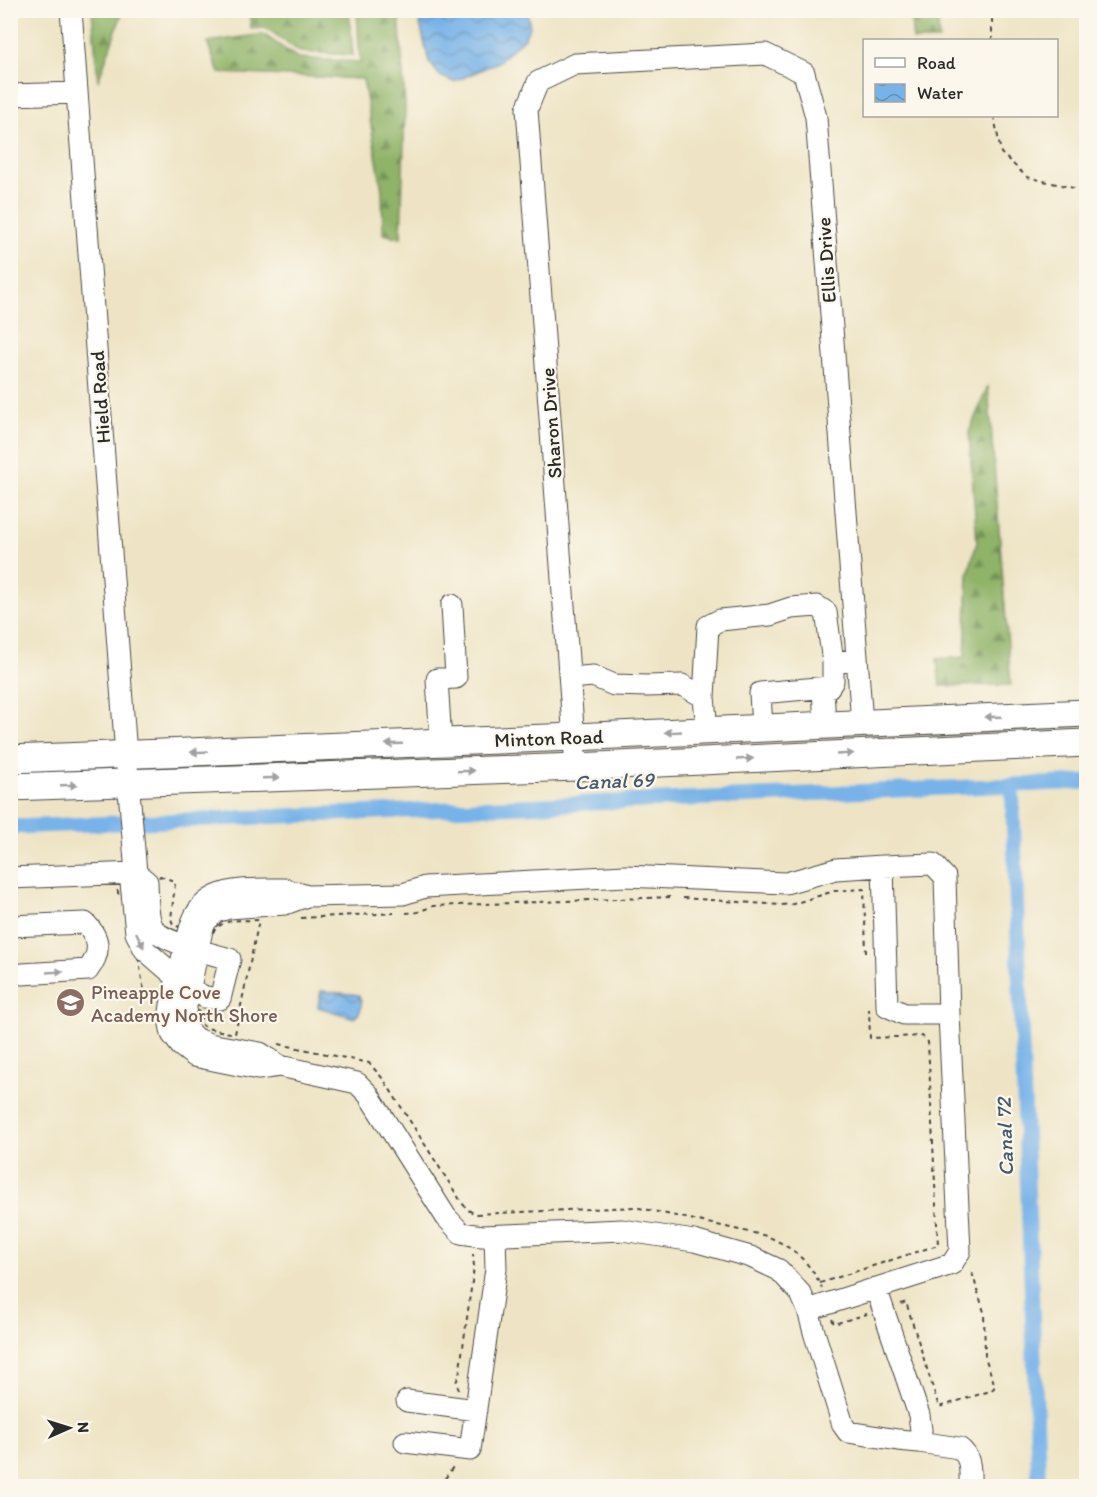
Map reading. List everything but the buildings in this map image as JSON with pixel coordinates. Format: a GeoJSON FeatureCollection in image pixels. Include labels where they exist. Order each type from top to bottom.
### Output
{"type":"FeatureCollection","features":[{"type":"Feature","properties":{"kind":"main road","name":"Minton Road"},"geometry":{"type":"LineString","coordinates":[[10,759],[574,737],[1086,713]]}},
{"type":"Feature","properties":{"kind":"main road","name":"Minton Road"},"geometry":{"type":"LineString","coordinates":[[10,787],[576,767],[1086,743]]}},
{"type":"Feature","properties":{"kind":"street","name":"Hield Road"},"geometry":{"type":"LineString","coordinates":[[71,10],[136,873]]}},
{"type":"Feature","properties":{"kind":"street","name":"Ellis Drive"},"geometry":{"type":"LineString","coordinates":[[538,82],[575,64],[765,54],[804,73],[816,117],[862,723]]}},
{"type":"Feature","properties":{"kind":"street","name":"Sharon Drive"},"geometry":{"type":"LineString","coordinates":[[538,82],[527,109],[576,767]]}},
{"type":"Feature","properties":{"kind":"street"},"geometry":{"type":"LineString","coordinates":[[10,95],[77,93]]}},
{"type":"Feature","properties":{"kind":"street"},"geometry":{"type":"LineString","coordinates":[[441,742],[437,679],[456,678],[452,606]]}},
{"type":"Feature","properties":{"kind":"street"},"geometry":{"type":"LineString","coordinates":[[707,730],[704,697],[708,626],[720,620],[770,615],[791,608],[817,606],[826,612],[833,662],[833,681],[829,687],[823,689],[760,693],[762,728]]}},
{"type":"Feature","properties":{"kind":"street"},"geometry":{"type":"LineString","coordinates":[[833,662],[857,660]]}},
{"type":"Feature","properties":{"kind":"street"},"geometry":{"type":"LineString","coordinates":[[682,685],[705,670]]}},
{"type":"Feature","properties":{"kind":"street"},"geometry":{"type":"LineString","coordinates":[[570,678],[593,676],[614,685],[682,685],[704,697]]}},
{"type":"Feature","properties":{"kind":"street"},"geometry":{"type":"LineString","coordinates":[[823,689],[825,725]]}},
{"type":"Feature","properties":{"kind":"street"},"geometry":{"type":"LineString","coordinates":[[808,1310],[952,1264],[960,1251],[945,877],[933,864],[836,869],[786,883],[625,876],[425,887],[403,894],[307,896],[285,904],[270,898],[216,912],[206,921],[192,947],[183,983],[169,1019],[172,1034],[180,1046],[194,1056],[241,1057],[258,1069],[280,1066],[357,1083],[368,1094],[446,1217],[461,1233],[495,1236],[622,1230],[694,1241],[751,1257],[779,1270],[801,1294],[808,1310],[843,1425],[848,1432],[960,1448],[969,1460],[970,1486]]}},
{"type":"Feature","properties":{"kind":"street"},"geometry":{"type":"LineString","coordinates":[[883,866],[887,1006],[904,1014],[949,1014]]}},
{"type":"Feature","properties":{"kind":"street"},"geometry":{"type":"LineString","coordinates":[[10,878],[136,873],[147,882],[149,914],[158,934],[230,959],[220,999],[205,997],[183,983],[145,950],[136,933],[131,883],[136,873]]}},
{"type":"Feature","properties":{"kind":"street"},"geometry":{"type":"LineString","coordinates":[[10,926],[85,923],[94,932],[97,946],[94,961],[88,970],[22,974]]}},
{"type":"Feature","properties":{"kind":"street"},"geometry":{"type":"LineString","coordinates":[[405,1442],[470,1450],[468,1409],[496,1269],[495,1236]]}},
{"type":"Feature","properties":{"kind":"street"},"geometry":{"type":"LineString","coordinates":[[876,1288],[919,1415],[920,1442]]}},
{"type":"Feature","properties":{"kind":"street"},"geometry":{"type":"LineString","coordinates":[[407,1401],[468,1409]]}},
{"type":"Feature","properties":{"kind":"path"},"geometry":{"type":"LineString","coordinates":[[992,10],[992,39]]}},
{"type":"Feature","properties":{"kind":"path"},"geometry":{"type":"LineString","coordinates":[[994,117],[1001,153],[1027,177],[1086,191]]}},
{"type":"Feature","properties":{"kind":"path"},"geometry":{"type":"LineString","coordinates":[[406,913],[418,912],[433,906],[674,897],[781,905],[793,904],[834,891],[864,889],[867,958]]}},
{"type":"Feature","properties":{"kind":"path"},"geometry":{"type":"LineString","coordinates":[[298,918],[394,913]]}},
{"type":"Feature","properties":{"kind":"path"},"geometry":{"type":"LineString","coordinates":[[246,982],[252,984]]}},
{"type":"Feature","properties":{"kind":"path"},"geometry":{"type":"LineString","coordinates":[[820,1283],[938,1245],[928,1042],[922,1036],[870,1038],[868,1004]]}},
{"type":"Feature","properties":{"kind":"path"},"geometry":{"type":"LineString","coordinates":[[468,1409],[456,1382],[459,1376],[474,1267],[472,1226],[475,1214]]}},
{"type":"Feature","properties":{"kind":"path"},"geometry":{"type":"LineString","coordinates":[[440,1486],[453,1468],[456,1448]]}},
{"type":"Feature","properties":{"kind":"green space"},"geometry":{"type":"Polygon","coordinates":[[[92,11],[123,11],[98,81],[92,11]]]}},
{"type":"Feature","properties":{"kind":"green space"},"geometry":{"type":"Polygon","coordinates":[[[249,11],[349,11],[353,55],[300,52],[266,28],[251,29],[249,11]]]}},
{"type":"Feature","properties":{"kind":"green space"},"geometry":{"type":"Polygon","coordinates":[[[357,11],[399,11],[405,107],[401,238],[383,234],[382,190],[363,79],[219,73],[207,42],[263,34],[298,58],[360,62],[357,11]]]}},
{"type":"Feature","properties":{"kind":"green space"},"geometry":{"type":"Polygon","coordinates":[[[910,11],[937,11],[939,39],[913,39],[910,11]]]}},
{"type":"Feature","properties":{"kind":"green space"},"geometry":{"type":"Polygon","coordinates":[[[988,386],[1011,685],[940,686],[937,659],[965,657],[968,574],[977,542],[969,432],[988,386]]]}},
{"type":"Feature","properties":{"kind":"water"},"geometry":{"type":"Polygon","coordinates":[[[417,11],[527,11],[530,27],[524,38],[498,62],[454,82],[440,76],[429,62],[417,11]]]}},
{"type":"Feature","properties":{"kind":"water"},"geometry":{"type":"Polygon","coordinates":[[[321,991],[359,995],[361,1005],[359,1013],[354,1018],[318,1007],[321,991]]]}},
{"type":"Feature","properties":{"kind":"waterway","name":"Canal 69"},"geometry":{"type":"LineString","coordinates":[[142,822],[1086,782]]}},
{"type":"Feature","properties":{"kind":"waterway","name":"Canal 72"},"geometry":{"type":"LineString","coordinates":[[1012,785],[1039,1486]]}},
{"type":"Feature","properties":{"kind":"waterway","name":"Canal 69"},"geometry":{"type":"LineString","coordinates":[[10,827],[119,823]]}},
{"type":"Feature","properties":{"kind":"place","name":"Pineapple Cove Academy North Shore"},"geometry":{"type":"Point","coordinates":[70,1003]}}]}
